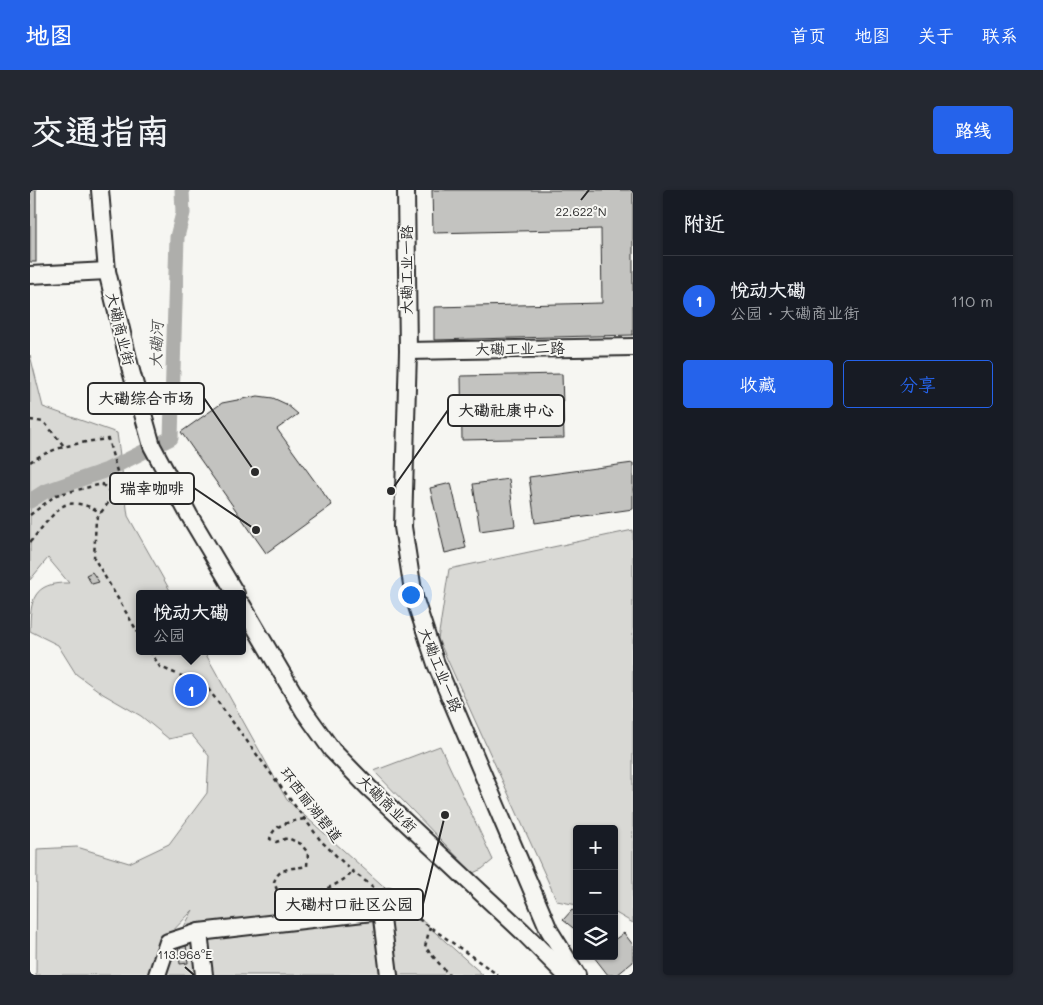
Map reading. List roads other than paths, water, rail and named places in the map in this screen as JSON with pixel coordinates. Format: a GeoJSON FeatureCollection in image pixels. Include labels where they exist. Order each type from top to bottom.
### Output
{"type":"FeatureCollection","features":[{"type":"Feature","properties":{"kind":"street","name":"大磡商业街"},"geometry":{"type":"LineString","coordinates":[[100,190],[107,271],[152,446],[234,590]]}},
{"type":"Feature","properties":{"kind":"street","name":"大磡工业一路"},"geometry":{"type":"LineString","coordinates":[[406,190],[408,351],[404,527],[409,574],[420,620],[436,664],[549,930],[577,975]]}},
{"type":"Feature","properties":{"kind":"street"},"geometry":{"type":"LineString","coordinates":[[30,275],[107,271]]}},
{"type":"Feature","properties":{"kind":"street","name":"大磡工业二路"},"geometry":{"type":"LineString","coordinates":[[408,351],[633,347]]}},
{"type":"Feature","properties":{"kind":"street","name":"大磡商业街"},"geometry":{"type":"LineString","coordinates":[[246,612],[304,711],[332,750],[369,788],[522,931],[566,975]]}},
{"type":"Feature","properties":{"kind":"street"},"geometry":{"type":"LineString","coordinates":[[156,975],[168,942],[199,932],[384,904],[389,975]]}},
{"type":"Feature","properties":{"kind":"street"},"geometry":{"type":"LineString","coordinates":[[199,932],[204,975]]}},
{"type":"Feature","properties":{"kind":"waterway","name":"大磡河"},"geometry":{"type":"LineString","coordinates":[[30,501],[44,492],[107,470],[171,438],[177,237],[183,213],[182,190]]}},
{"type":"Feature","properties":{"kind":"place","name":"大磡综合市场"},"geometry":{"type":"Point","coordinates":[255,472]}},
{"type":"Feature","properties":{"kind":"place","name":"大磡社康中心"},"geometry":{"type":"Point","coordinates":[391,491]}},
{"type":"Feature","properties":{"kind":"place","name":"瑞幸咖啡"},"geometry":{"type":"Point","coordinates":[256,530]}},
{"type":"Feature","properties":{"kind":"place","name":"悦动大磡"},"geometry":{"type":"Point","coordinates":[191,690]}},
{"type":"Feature","properties":{"kind":"place","name":"大磡村口社区公园"},"geometry":{"type":"Point","coordinates":[445,815]}}]}
